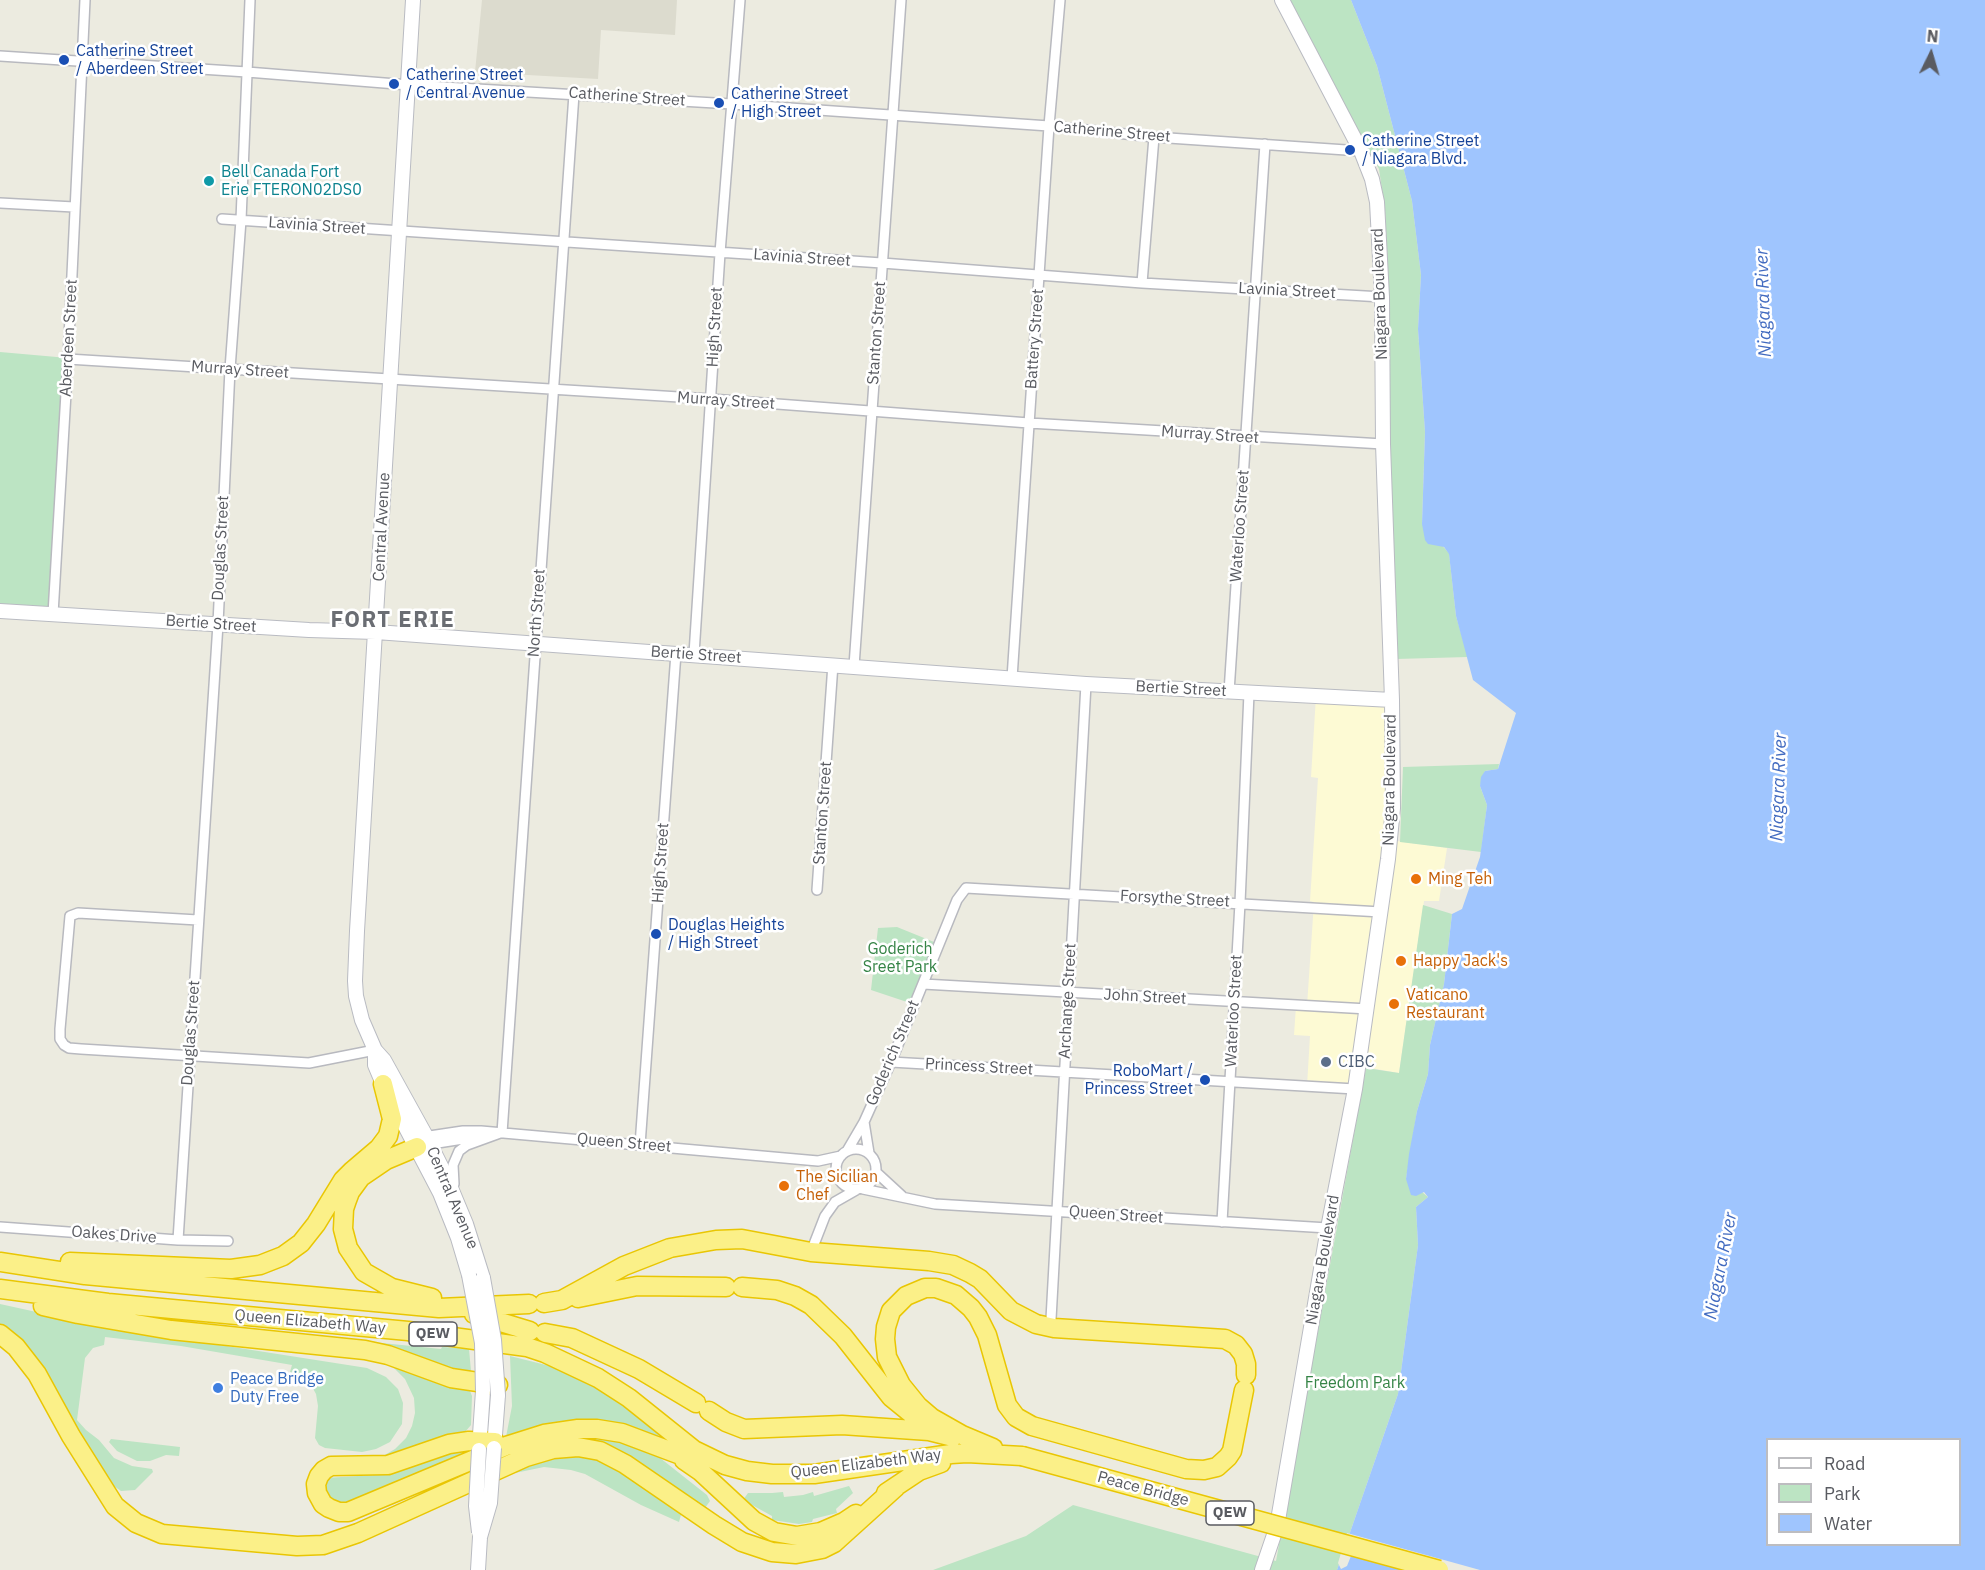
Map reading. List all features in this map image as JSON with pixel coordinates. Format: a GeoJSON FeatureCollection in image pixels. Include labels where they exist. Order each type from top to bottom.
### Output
{"type":"FeatureCollection","features":[{"type":"Feature","properties":{"kind":"highway"},"geometry":{"type":"LineString","coordinates":[[0,1260],[231,1269],[260,1265],[283,1256],[301,1243],[316,1224],[343,1180],[379,1148],[390,1131],[392,1119],[383,1084]]}},
{"type":"Feature","properties":{"kind":"highway"},"geometry":{"type":"LineString","coordinates":[[361,1162],[386,1149],[421,1142]]}},
{"type":"Feature","properties":{"kind":"highway"},"geometry":{"type":"LineString","coordinates":[[421,1142],[386,1160],[361,1177],[350,1192],[344,1209],[345,1239],[358,1265],[382,1284],[404,1292],[479,1310]]}},
{"type":"Feature","properties":{"kind":"highway","name":"QEW"},"geometry":{"type":"LineString","coordinates":[[543,1303],[586,1286],[624,1266],[686,1244],[742,1239],[811,1252]]}},
{"type":"Feature","properties":{"kind":"highway"},"geometry":{"type":"LineString","coordinates":[[811,1252],[953,1265],[980,1279],[1002,1303],[1020,1317],[1045,1327],[1225,1339],[1236,1345],[1243,1354],[1246,1364],[1245,1382],[1232,1451],[1223,1463],[1211,1469],[1186,1469],[1024,1422],[1016,1417],[1007,1405],[987,1335],[972,1308],[956,1295],[936,1288],[925,1288],[906,1296],[891,1311],[886,1328],[885,1346],[892,1370],[918,1407],[932,1418],[990,1451]]}},
{"type":"Feature","properties":{"kind":"highway","name":"Queen Elizabeth Way"},"geometry":{"type":"LineString","coordinates":[[0,1260],[85,1275],[479,1310]]}},
{"type":"Feature","properties":{"kind":"highway","name":"QEW"},"geometry":{"type":"LineString","coordinates":[[479,1310],[543,1303],[625,1288],[650,1286],[777,1290],[811,1305],[839,1331],[891,1397],[902,1407],[932,1427],[958,1438]]}},
{"type":"Feature","properties":{"kind":"highway","name":"Queen Elizabeth Way"},"geometry":{"type":"LineString","coordinates":[[0,1289],[64,1298],[408,1331],[527,1347],[560,1359],[604,1381],[638,1404],[683,1442],[725,1465],[747,1471],[772,1474],[832,1472],[951,1454],[990,1451]]}},
{"type":"Feature","properties":{"kind":"highway"},"geometry":{"type":"LineString","coordinates":[[0,1295],[78,1314],[171,1330],[365,1350],[388,1355],[451,1378],[486,1387]]}},
{"type":"Feature","properties":{"kind":"highway","name":"QEW"},"geometry":{"type":"LineString","coordinates":[[479,1310],[538,1332],[572,1338],[639,1369],[726,1422],[744,1429],[842,1425],[929,1431],[958,1438]]}},
{"type":"Feature","properties":{"kind":"highway"},"geometry":{"type":"LineString","coordinates":[[0,1334],[16,1347],[37,1374],[71,1436],[115,1506],[136,1523],[162,1533],[297,1546],[323,1545],[358,1533],[526,1457],[553,1449],[578,1447],[600,1451],[615,1458],[742,1542],[772,1552],[796,1554],[822,1549],[834,1543],[897,1486]]}},
{"type":"Feature","properties":{"kind":"highway"},"geometry":{"type":"LineString","coordinates":[[487,1445],[462,1441],[388,1465],[331,1466],[319,1476],[316,1484],[317,1493],[328,1508],[348,1512],[506,1446],[544,1434],[587,1428],[614,1431],[725,1473],[753,1479],[793,1480],[832,1472]]}},
{"type":"Feature","properties":{"kind":"highway","name":"Queen Elizabeth Way"},"geometry":{"type":"LineString","coordinates":[[958,1438],[990,1451],[1022,1456]]}},
{"type":"Feature","properties":{"kind":"highway"},"geometry":{"type":"LineString","coordinates":[[664,1448],[700,1471],[754,1521],[785,1535],[809,1534],[831,1528],[844,1522],[919,1471],[960,1457],[990,1451]]}},
{"type":"Feature","properties":{"kind":"highway","name":"Peace Bridge"},"geometry":{"type":"LineString","coordinates":[[1022,1456],[1438,1570]]}},
{"type":"Feature","properties":{"kind":"main road","name":"Central Avenue"},"geometry":{"type":"LineString","coordinates":[[413,0],[356,958],[358,1004],[375,1050],[384,1060],[421,1142],[476,1276]]}},
{"type":"Feature","properties":{"kind":"main road","name":"Niagara Boulevard"},"geometry":{"type":"LineString","coordinates":[[1262,1570],[1277,1524],[1328,1228],[1355,1089],[1368,1009],[1393,808],[1392,700],[1383,444],[1382,297],[1377,202],[1372,178],[1361,151],[1282,0]]}},
{"type":"Feature","properties":{"kind":"main road","name":"Bertie Street"},"geometry":{"type":"LineString","coordinates":[[0,610],[309,630],[376,632],[1086,684],[1392,700]]}},
{"type":"Feature","properties":{"kind":"main road","name":"Central Avenue"},"geometry":{"type":"LineString","coordinates":[[375,1050],[375,1065],[383,1084],[454,1195],[470,1235],[476,1276],[494,1340],[486,1387],[487,1445],[476,1506],[480,1538],[478,1570]]}},
{"type":"Feature","properties":{"kind":"street","name":"Aberdeen Street"},"geometry":{"type":"LineString","coordinates":[[53,614],[85,0]]}},
{"type":"Feature","properties":{"kind":"street","name":"Douglas Street"},"geometry":{"type":"LineString","coordinates":[[178,1240],[218,624],[230,369],[241,220],[250,0]]}},
{"type":"Feature","properties":{"kind":"street","name":"High Street"},"geometry":{"type":"LineString","coordinates":[[694,654],[720,253],[740,0]]}},
{"type":"Feature","properties":{"kind":"street","name":"Stanton Street"},"geometry":{"type":"LineString","coordinates":[[854,666],[901,0]]}},
{"type":"Feature","properties":{"kind":"street","name":"Battery Street"},"geometry":{"type":"LineString","coordinates":[[1012,678],[1049,126],[1060,0]]}},
{"type":"Feature","properties":{"kind":"street","name":"Catherine Street"},"geometry":{"type":"LineString","coordinates":[[0,56],[409,85],[892,115],[1049,126],[1154,137],[1361,151]]}},
{"type":"Feature","properties":{"kind":"street","name":"North Street"},"geometry":{"type":"LineString","coordinates":[[502,1132],[574,94]]}},
{"type":"Feature","properties":{"kind":"street"},"geometry":{"type":"LineString","coordinates":[[1142,283],[1154,137]]}},
{"type":"Feature","properties":{"kind":"street","name":"Waterloo Street"},"geometry":{"type":"LineString","coordinates":[[1229,692],[1265,144]]}},
{"type":"Feature","properties":{"kind":"street"},"geometry":{"type":"LineString","coordinates":[[0,202],[74,207]]}},
{"type":"Feature","properties":{"kind":"street","name":"Lavinia Street"},"geometry":{"type":"LineString","coordinates":[[222,219],[882,263],[1142,283],[1382,297]]}},
{"type":"Feature","properties":{"kind":"street","name":"Murray Street"},"geometry":{"type":"LineString","coordinates":[[68,359],[711,399],[1245,437],[1383,444]]}},
{"type":"Feature","properties":{"kind":"street","name":"High Street"},"geometry":{"type":"LineString","coordinates":[[640,1145],[676,653]]}},
{"type":"Feature","properties":{"kind":"street","name":"Stanton Street"},"geometry":{"type":"LineString","coordinates":[[817,890],[833,664]]}},
{"type":"Feature","properties":{"kind":"street","name":"Archange Street"},"geometry":{"type":"LineString","coordinates":[[1051,1319],[1086,684]]}},
{"type":"Feature","properties":{"kind":"street","name":"Waterloo Street"},"geometry":{"type":"LineString","coordinates":[[1222,1222],[1248,693]]}},
{"type":"Feature","properties":{"kind":"street","name":"Goderich Street"},"geometry":{"type":"LineString","coordinates":[[844,1154],[864,1122],[891,1062],[957,900],[966,888],[969,888]]}},
{"type":"Feature","properties":{"kind":"street","name":"Forsythe Street"},"geometry":{"type":"LineString","coordinates":[[969,888],[1381,912]]}},
{"type":"Feature","properties":{"kind":"street"},"geometry":{"type":"LineString","coordinates":[[198,920],[78,913],[69,916],[60,1039],[69,1048],[309,1063],[375,1050]]}},
{"type":"Feature","properties":{"kind":"street","name":"John Street"},"geometry":{"type":"LineString","coordinates":[[923,984],[1368,1009]]}},
{"type":"Feature","properties":{"kind":"street","name":"Princess Street"},"geometry":{"type":"LineString","coordinates":[[891,1062],[1355,1089]]}},
{"type":"Feature","properties":{"kind":"street","name":"Goderich Street"},"geometry":{"type":"LineString","coordinates":[[864,1122],[869,1153]]}},
{"type":"Feature","properties":{"kind":"street"},"geometry":{"type":"LineString","coordinates":[[454,1195],[453,1165],[459,1151],[467,1145],[502,1132]]}},
{"type":"Feature","properties":{"kind":"street","name":"Queen Street"},"geometry":{"type":"LineString","coordinates":[[421,1142],[502,1132],[818,1161],[844,1154]]}},
{"type":"Feature","properties":{"kind":"street"},"geometry":{"type":"LineString","coordinates":[[811,1252],[825,1216],[835,1202],[870,1185],[877,1173],[877,1165],[869,1153],[862,1150],[844,1154],[836,1170],[838,1179],[835,1202]]}},
{"type":"Feature","properties":{"kind":"street"},"geometry":{"type":"LineString","coordinates":[[818,1161],[846,1187],[859,1190]]}},
{"type":"Feature","properties":{"kind":"street","name":"Queen Street"},"geometry":{"type":"LineString","coordinates":[[877,1173],[904,1197]]}},
{"type":"Feature","properties":{"kind":"street","name":"Queen Street"},"geometry":{"type":"LineString","coordinates":[[859,1190],[935,1204],[1328,1228]]}},
{"type":"Feature","properties":{"kind":"street","name":"Oakes Drive"},"geometry":{"type":"LineString","coordinates":[[0,1227],[178,1240],[228,1241]]}},
{"type":"Feature","properties":{"kind":"shaded area"},"geometry":{"type":"Polygon","coordinates":[[[482,0],[677,0],[675,35],[601,30],[598,79],[475,72],[482,0]]]}},
{"type":"Feature","properties":{"kind":"shaded area"},"geometry":{"type":"Polygon","coordinates":[[[1316,696],[1392,700],[1390,840],[1447,848],[1439,901],[1424,901],[1399,1073],[1359,1066],[1355,1089],[1307,1086],[1310,1036],[1294,1035],[1296,1006],[1307,1006],[1314,902],[1310,901],[1318,778],[1311,777],[1316,696]]]}},
{"type":"Feature","properties":{"kind":"green space"},"geometry":{"type":"Polygon","coordinates":[[[1289,0],[1351,0],[1377,66],[1412,201],[1421,275],[1418,329],[1425,432],[1422,524],[1449,553],[1456,616],[1468,657],[1396,659],[1386,435],[1389,287],[1385,210],[1379,169],[1289,0]]]}},
{"type":"Feature","properties":{"kind":"green space"},"geometry":{"type":"Polygon","coordinates":[[[0,352],[68,358],[53,614],[0,610],[0,352]]]}},
{"type":"Feature","properties":{"kind":"green space"},"geometry":{"type":"Polygon","coordinates":[[[1499,764],[1498,769],[1485,771],[1480,786],[1487,805],[1481,852],[1400,842],[1403,767],[1499,764]]]}},
{"type":"Feature","properties":{"kind":"green space","name":"Freedom Park"},"geometry":{"type":"Polygon","coordinates":[[[1423,905],[1452,914],[1444,984],[1430,1045],[1428,1074],[1417,1111],[1406,1179],[1428,1197],[1416,1207],[1418,1245],[1398,1394],[1337,1570],[933,1570],[1026,1536],[1073,1505],[1276,1561],[1366,1068],[1399,1073],[1423,905]]]}},
{"type":"Feature","properties":{"kind":"green space","name":"Goderich Sreet Park"},"geometry":{"type":"Polygon","coordinates":[[[897,927],[934,942],[910,1003],[871,990],[878,928],[897,927]]]}},
{"type":"Feature","properties":{"kind":"green space"},"geometry":{"type":"Polygon","coordinates":[[[0,1304],[105,1327],[367,1368],[386,1377],[398,1389],[403,1403],[402,1424],[390,1442],[376,1449],[362,1452],[325,1448],[319,1445],[315,1438],[318,1406],[316,1394],[310,1383],[290,1372],[292,1365],[181,1346],[105,1337],[104,1345],[93,1348],[85,1358],[77,1420],[99,1440],[114,1458],[132,1466],[152,1469],[153,1472],[135,1490],[121,1491],[114,1486],[100,1466],[49,1381],[0,1326],[0,1304]]]}},
{"type":"Feature","properties":{"kind":"green space"},"geometry":{"type":"Polygon","coordinates":[[[362,1341],[441,1349],[442,1347],[469,1349],[471,1371],[458,1371],[362,1341]]]}},
{"type":"Feature","properties":{"kind":"green space"},"geometry":{"type":"Polygon","coordinates":[[[510,1356],[568,1372],[605,1392],[660,1434],[657,1437],[641,1431],[505,1442],[512,1406],[510,1356]]]}},
{"type":"Feature","properties":{"kind":"green space"},"geometry":{"type":"Polygon","coordinates":[[[384,1362],[470,1391],[472,1396],[471,1425],[465,1434],[384,1460],[383,1456],[395,1449],[406,1438],[415,1413],[414,1398],[405,1379],[384,1362]]]}},
{"type":"Feature","properties":{"kind":"green space"},"geometry":{"type":"Polygon","coordinates":[[[561,1437],[608,1437],[650,1450],[707,1495],[710,1501],[705,1508],[561,1437]]]}},
{"type":"Feature","properties":{"kind":"green space"},"geometry":{"type":"Polygon","coordinates":[[[111,1439],[180,1447],[179,1456],[166,1455],[150,1461],[137,1461],[117,1451],[109,1442],[111,1439]]]}},
{"type":"Feature","properties":{"kind":"green space"},"geometry":{"type":"Polygon","coordinates":[[[463,1449],[469,1453],[352,1505],[330,1504],[322,1482],[325,1478],[391,1474],[430,1458],[463,1449]]]}},
{"type":"Feature","properties":{"kind":"green space"},"geometry":{"type":"Polygon","coordinates":[[[564,1454],[603,1459],[682,1511],[679,1522],[641,1505],[585,1474],[544,1467],[515,1473],[513,1470],[564,1454]]]}},
{"type":"Feature","properties":{"kind":"green space"},"geometry":{"type":"Polygon","coordinates":[[[849,1486],[853,1493],[836,1509],[837,1513],[799,1524],[772,1520],[772,1516],[743,1500],[748,1493],[783,1492],[784,1497],[813,1492],[814,1496],[849,1486]]]}},
{"type":"Feature","properties":{"kind":"water","name":"Niagara River"},"geometry":{"type":"Polygon","coordinates":[[[1351,0],[1985,0],[1985,1570],[1337,1570],[1398,1394],[1418,1245],[1416,1207],[1428,1197],[1424,1192],[1416,1196],[1411,1195],[1406,1179],[1409,1154],[1417,1111],[1428,1074],[1430,1045],[1444,984],[1452,914],[1462,909],[1480,857],[1487,805],[1480,786],[1481,777],[1485,771],[1498,769],[1516,713],[1473,680],[1456,616],[1449,554],[1444,547],[1428,544],[1425,540],[1422,524],[1425,432],[1418,329],[1421,275],[1412,201],[1377,66],[1351,0]]]}},
{"type":"Feature","properties":{"kind":"pier"},"geometry":{"type":"Polygon","coordinates":[[[1347,1533],[1480,1570],[1403,1570],[1351,1556],[1347,1566],[1341,1569],[1338,1563],[1347,1533]]]}},
{"type":"Feature","properties":{"kind":"place","name":"Catherine Street / Aberdeen Street"},"geometry":{"type":"Point","coordinates":[64,60]}},
{"type":"Feature","properties":{"kind":"place","name":"Catherine Street / Central Avenue"},"geometry":{"type":"Point","coordinates":[394,84]}},
{"type":"Feature","properties":{"kind":"place","name":"Catherine Street / High Street"},"geometry":{"type":"Point","coordinates":[719,103]}},
{"type":"Feature","properties":{"kind":"place","name":"Catherine Street / Niagara Blvd."},"geometry":{"type":"Point","coordinates":[1350,150]}},
{"type":"Feature","properties":{"kind":"place","name":"Bell Canada Fort Erie FTERON02DS0"},"geometry":{"type":"Point","coordinates":[209,181]}},
{"type":"Feature","properties":{"kind":"place","name":"Ming Teh"},"geometry":{"type":"Point","coordinates":[1416,879]}},
{"type":"Feature","properties":{"kind":"place","name":"Douglas Heights / High Street"},"geometry":{"type":"Point","coordinates":[656,934]}},
{"type":"Feature","properties":{"kind":"place","name":"Happy Jack's"},"geometry":{"type":"Point","coordinates":[1401,961]}},
{"type":"Feature","properties":{"kind":"place","name":"Vaticano Restaurant"},"geometry":{"type":"Point","coordinates":[1394,1004]}},
{"type":"Feature","properties":{"kind":"place","name":"CIBC"},"geometry":{"type":"Point","coordinates":[1326,1062]}},
{"type":"Feature","properties":{"kind":"place","name":"RoboMart / Princess Street"},"geometry":{"type":"Point","coordinates":[1205,1080]}},
{"type":"Feature","properties":{"kind":"place","name":"The Sicilian Chef"},"geometry":{"type":"Point","coordinates":[784,1186]}},
{"type":"Feature","properties":{"kind":"place","name":"Peace Bridge Duty Free"},"geometry":{"type":"Point","coordinates":[218,1388]}},
{"type":"Feature","properties":{"kind":"district","name":"FORT ERIE"},"geometry":{"type":"Point","coordinates":[393,621]}}]}
